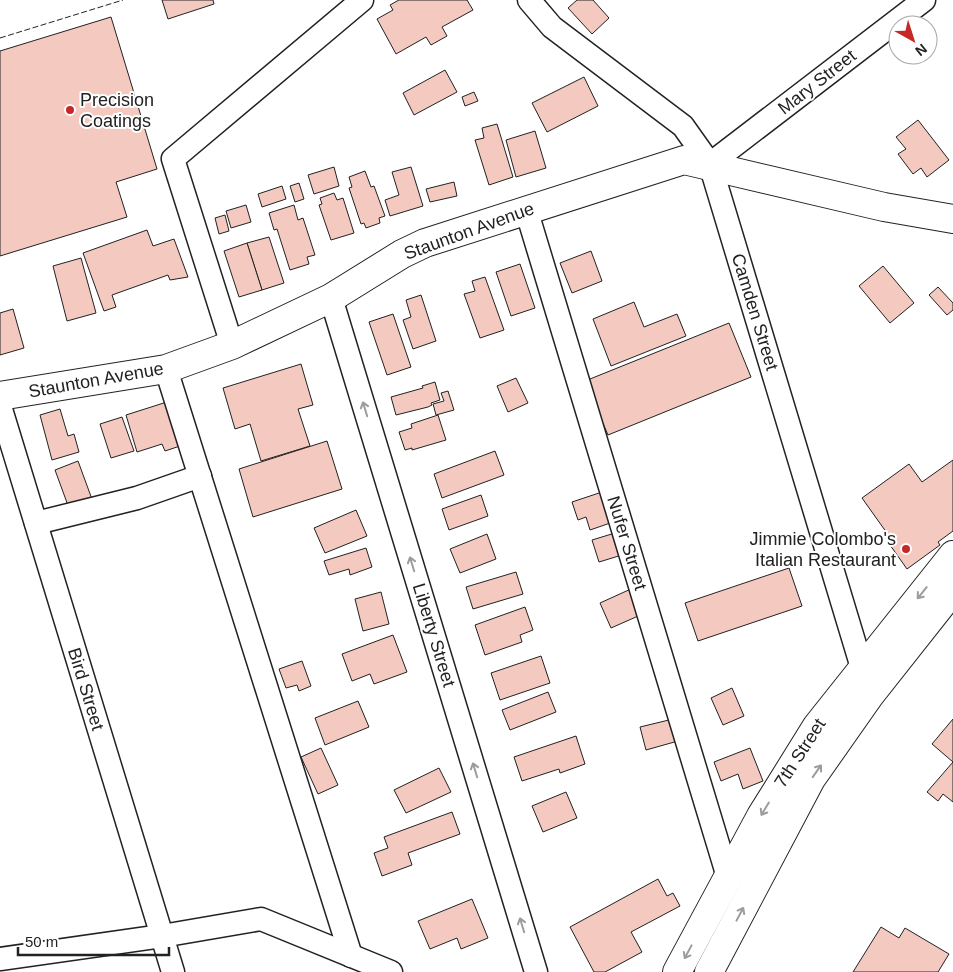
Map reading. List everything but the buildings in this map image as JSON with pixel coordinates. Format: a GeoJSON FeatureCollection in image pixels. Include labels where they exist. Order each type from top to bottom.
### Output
{"type":"FeatureCollection","features":[{"type":"Feature","properties":{"kind":"main road","name":"Staunton Avenue"},"geometry":{"type":"LineString","coordinates":[[0,396],[166,369],[232,345],[331,298],[402,254],[425,243],[526,209],[684,160],[710,164],[884,207],[953,219]]}},
{"type":"Feature","properties":{"kind":"main road","name":"7th Street"},"geometry":{"type":"LineString","coordinates":[[678,972],[790,766],[816,726],[953,555]]}},
{"type":"Feature","properties":{"kind":"main road","name":"7th Street"},"geometry":{"type":"LineString","coordinates":[[708,972],[810,779],[870,695],[953,590]]}},
{"type":"Feature","properties":{"kind":"street"},"geometry":{"type":"LineString","coordinates":[[232,345],[173,159],[362,0]]}},
{"type":"Feature","properties":{"kind":"street","name":"Camden Street"},"geometry":{"type":"LineString","coordinates":[[529,0],[552,27],[683,126],[710,164],[870,695]]}},
{"type":"Feature","properties":{"kind":"street","name":"Mary Street"},"geometry":{"type":"LineString","coordinates":[[710,164],[924,0]]}},
{"type":"Feature","properties":{"kind":"street","name":"Nufer Street"},"geometry":{"type":"LineString","coordinates":[[526,209],[728,877]]}},
{"type":"Feature","properties":{"kind":"street","name":"Liberty Street"},"geometry":{"type":"LineString","coordinates":[[331,298],[536,972]]}},
{"type":"Feature","properties":{"kind":"street"},"geometry":{"type":"LineString","coordinates":[[166,369],[351,956]]}},
{"type":"Feature","properties":{"kind":"street","name":"Bird Street"},"geometry":{"type":"LineString","coordinates":[[0,406],[173,972]]}},
{"type":"Feature","properties":{"kind":"street"},"geometry":{"type":"LineString","coordinates":[[36,523],[137,498],[200,476]]}},
{"type":"Feature","properties":{"kind":"street"},"geometry":{"type":"LineString","coordinates":[[0,959],[162,936],[261,919],[391,972]]}},
{"type":"Feature","properties":{"kind":"fence"},"geometry":{"type":"LineString","coordinates":[[0,38],[123,0]]}},
{"type":"Feature","properties":{"kind":"place","name":"Precision Coatings"},"geometry":{"type":"Point","coordinates":[70,110]}},
{"type":"Feature","properties":{"kind":"place","name":"Jimmie Colombo's Italian Restaurant"},"geometry":{"type":"Point","coordinates":[906,549]}}]}
